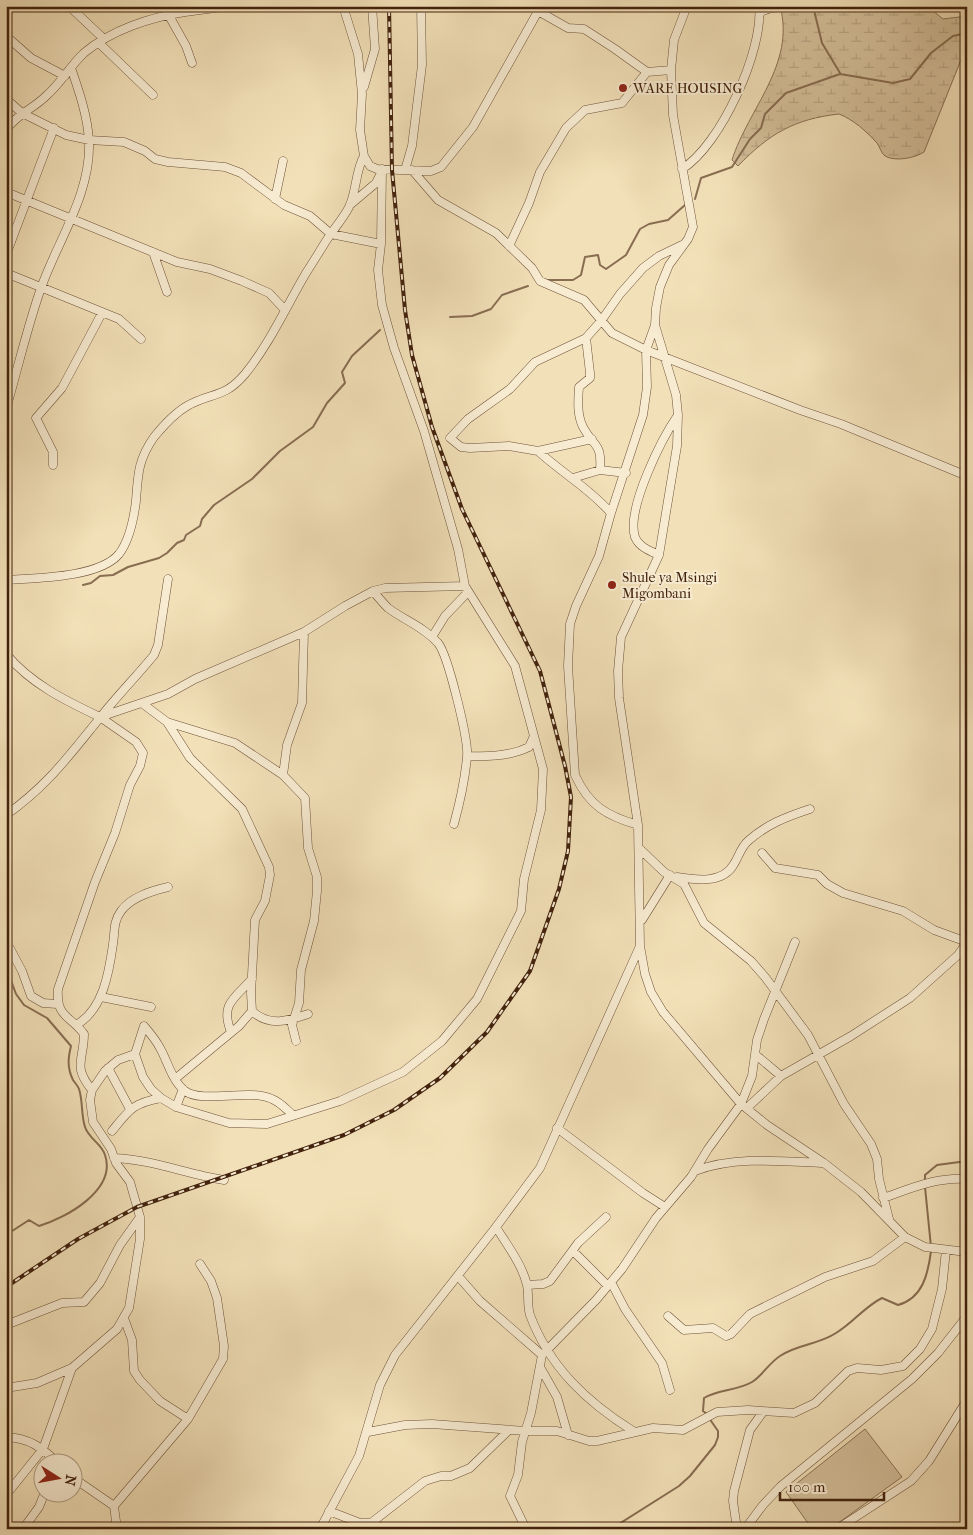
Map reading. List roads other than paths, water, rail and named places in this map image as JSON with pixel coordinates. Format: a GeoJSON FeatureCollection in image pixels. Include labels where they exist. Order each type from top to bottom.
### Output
{"type":"FeatureCollection","features":[{"type":"Feature","properties":{"kind":"street"},"geometry":{"type":"LineString","coordinates":[[69,6],[153,95]]}},
{"type":"Feature","properties":{"kind":"street"},"geometry":{"type":"LineString","coordinates":[[175,6],[186,12]]}},
{"type":"Feature","properties":{"kind":"street"},"geometry":{"type":"LineString","coordinates":[[6,130],[12,120],[46,97],[84,54],[102,41],[148,20],[168,14],[230,6]]}},
{"type":"Feature","properties":{"kind":"street"},"geometry":{"type":"LineString","coordinates":[[343,6],[358,54],[362,94],[360,130],[364,156],[370,166],[382,169],[431,171],[442,167],[473,128],[540,8],[568,28],[584,29],[616,48],[648,72],[671,70]]}},
{"type":"Feature","properties":{"kind":"street"},"geometry":{"type":"LineString","coordinates":[[362,94],[375,49],[372,6]]}},
{"type":"Feature","properties":{"kind":"street"},"geometry":{"type":"LineString","coordinates":[[408,170],[422,65],[421,6]]}},
{"type":"Feature","properties":{"kind":"street"},"geometry":{"type":"LineString","coordinates":[[638,825],[616,818],[591,801],[581,789],[573,764],[568,666],[570,624],[576,606],[599,556],[611,513],[626,473],[631,446],[644,408],[646,350],[655,325],[660,287],[670,265],[686,243],[693,226],[673,116],[671,70],[674,40],[687,6]]}},
{"type":"Feature","properties":{"kind":"street"},"geometry":{"type":"LineString","coordinates":[[682,169],[698,157],[726,115],[741,88],[752,54],[759,9],[777,6]]}},
{"type":"Feature","properties":{"kind":"street"},"geometry":{"type":"LineString","coordinates":[[168,14],[186,46],[192,62]]}},
{"type":"Feature","properties":{"kind":"street"},"geometry":{"type":"LineString","coordinates":[[6,36],[31,58],[66,76]]}},
{"type":"Feature","properties":{"kind":"street"},"geometry":{"type":"LineString","coordinates":[[6,409],[41,286],[81,194],[88,163],[89,140],[81,101],[71,68]]}},
{"type":"Feature","properties":{"kind":"street"},"geometry":{"type":"LineString","coordinates":[[509,246],[529,203],[540,172],[566,128],[585,110],[622,103],[648,72]]}},
{"type":"Feature","properties":{"kind":"street"},"geometry":{"type":"LineString","coordinates":[[6,99],[22,113],[66,135],[89,140],[124,142],[145,151],[155,159],[168,162],[225,167],[241,172],[275,199],[310,216],[331,234],[381,244]]}},
{"type":"Feature","properties":{"kind":"street"},"geometry":{"type":"LineString","coordinates":[[6,255],[28,202],[54,128]]}},
{"type":"Feature","properties":{"kind":"street"},"geometry":{"type":"LineString","coordinates":[[6,580],[88,571],[107,563],[118,555],[125,544],[136,503],[138,467],[143,455],[155,436],[187,406],[215,396],[236,385],[261,354],[331,234],[343,220],[351,204],[360,163],[364,156]]}},
{"type":"Feature","properties":{"kind":"street"},"geometry":{"type":"LineString","coordinates":[[275,199],[283,161]]}},
{"type":"Feature","properties":{"kind":"street"},"geometry":{"type":"LineString","coordinates":[[351,204],[376,183],[382,169]]}},
{"type":"Feature","properties":{"kind":"street"},"geometry":{"type":"LineString","coordinates":[[293,1115],[279,1102],[270,1098],[242,1094],[196,1095],[183,1089],[175,1079],[160,1048],[144,1026],[135,1054],[143,1076],[151,1089],[176,1107],[216,1120],[244,1125],[267,1124],[340,1101],[403,1072],[442,1041],[477,999],[521,911],[524,879],[537,832],[543,791],[543,769],[533,738],[515,666],[466,589],[458,549],[424,431],[394,348],[378,291],[382,169]]}},
{"type":"Feature","properties":{"kind":"street"},"geometry":{"type":"LineString","coordinates":[[408,170],[438,200],[478,221],[509,246],[532,268],[540,281],[584,300],[612,333],[646,350],[841,424],[967,476]]}},
{"type":"Feature","properties":{"kind":"street"},"geometry":{"type":"LineString","coordinates":[[6,192],[70,220],[187,265],[210,270],[242,281],[269,293],[285,310]]}},
{"type":"Feature","properties":{"kind":"street"},"geometry":{"type":"LineString","coordinates":[[592,439],[538,452],[509,446],[461,447],[450,438],[468,419],[510,389],[535,362],[586,338],[643,268],[659,256],[686,243]]}},
{"type":"Feature","properties":{"kind":"street"},"geometry":{"type":"LineString","coordinates":[[153,252],[167,292]]}},
{"type":"Feature","properties":{"kind":"street"},"geometry":{"type":"LineString","coordinates":[[6,273],[119,319],[140,339]]}},
{"type":"Feature","properties":{"kind":"street"},"geometry":{"type":"LineString","coordinates":[[53,465],[53,452],[36,418],[62,388],[102,313]]}},
{"type":"Feature","properties":{"kind":"street"},"geometry":{"type":"LineString","coordinates":[[655,325],[676,395],[678,415],[674,471],[659,555],[621,637],[618,671],[619,698],[640,849],[640,946],[651,992],[659,1005],[744,1106],[767,1125],[824,1163],[861,1192],[905,1237],[925,1247],[967,1252]]}},
{"type":"Feature","properties":{"kind":"street"},"geometry":{"type":"LineString","coordinates":[[586,338],[590,378],[579,387],[579,417],[584,428],[599,447],[600,470]]}},
{"type":"Feature","properties":{"kind":"street"},"geometry":{"type":"LineString","coordinates":[[659,555],[639,543],[635,536],[634,524],[645,477],[665,434],[678,415]]}},
{"type":"Feature","properties":{"kind":"street"},"geometry":{"type":"LineString","coordinates":[[538,452],[554,466],[593,492],[611,513]]}},
{"type":"Feature","properties":{"kind":"street"},"geometry":{"type":"LineString","coordinates":[[573,478],[600,470],[626,473]]}},
{"type":"Feature","properties":{"kind":"street"},"geometry":{"type":"LineString","coordinates":[[6,815],[44,786],[154,655],[158,645],[168,579]]}},
{"type":"Feature","properties":{"kind":"street"},"geometry":{"type":"LineString","coordinates":[[100,717],[142,704],[304,632],[373,591],[384,588],[466,589]]}},
{"type":"Feature","properties":{"kind":"street"},"geometry":{"type":"LineString","coordinates":[[432,637],[445,616],[466,589]]}},
{"type":"Feature","properties":{"kind":"street"},"geometry":{"type":"LineString","coordinates":[[373,591],[388,607],[410,620],[432,637],[440,647],[455,691],[468,756],[460,806],[454,824]]}},
{"type":"Feature","properties":{"kind":"street"},"geometry":{"type":"LineString","coordinates":[[283,775],[287,746],[302,703],[304,632]]}},
{"type":"Feature","properties":{"kind":"street"},"geometry":{"type":"LineString","coordinates":[[6,654],[30,676],[54,694],[100,717],[136,742],[141,748],[143,758],[130,785],[123,812],[95,882],[58,989],[57,1004],[65,1017],[84,1034],[79,1068],[81,1075],[92,1090]]}},
{"type":"Feature","properties":{"kind":"street"},"geometry":{"type":"LineString","coordinates":[[142,704],[167,722],[235,743],[283,775],[305,798],[308,848],[317,877],[314,921],[304,954],[300,1003],[292,1030],[296,1041]]}},
{"type":"Feature","properties":{"kind":"street"},"geometry":{"type":"LineString","coordinates":[[167,722],[190,758],[242,809],[269,867],[270,875],[265,901],[255,920],[252,1011],[231,1032],[175,1079]]}},
{"type":"Feature","properties":{"kind":"street"},"geometry":{"type":"LineString","coordinates":[[468,756],[494,756],[519,751],[529,747],[533,738]]}},
{"type":"Feature","properties":{"kind":"street"},"geometry":{"type":"LineString","coordinates":[[672,876],[703,881],[725,873],[733,867],[744,845],[765,827],[780,819],[810,809]]}},
{"type":"Feature","properties":{"kind":"street"},"geometry":{"type":"LineString","coordinates":[[640,849],[689,891],[704,923],[750,961],[776,990],[808,1036],[844,1104],[871,1144],[877,1159],[883,1198],[890,1221]]}},
{"type":"Feature","properties":{"kind":"street"},"geometry":{"type":"LineString","coordinates":[[526,1529],[510,1496],[516,1484],[522,1442],[545,1353],[609,1284],[665,1207],[744,1106],[780,1076],[851,1036],[910,998],[958,955],[967,942],[934,930],[903,910],[843,893],[826,884],[818,874],[775,868],[762,853]]}},
{"type":"Feature","properties":{"kind":"street"},"geometry":{"type":"LineString","coordinates":[[641,923],[658,891],[672,876]]}},
{"type":"Feature","properties":{"kind":"street"},"geometry":{"type":"LineString","coordinates":[[76,1025],[89,1016],[101,997],[114,943],[117,917],[122,909],[136,898],[168,887]]}},
{"type":"Feature","properties":{"kind":"street"},"geometry":{"type":"LineString","coordinates":[[6,941],[22,971],[31,996],[43,1003],[57,1004]]}},
{"type":"Feature","properties":{"kind":"street"},"geometry":{"type":"LineString","coordinates":[[744,1106],[756,1055],[757,1040],[794,942]]}},
{"type":"Feature","properties":{"kind":"street"},"geometry":{"type":"LineString","coordinates":[[320,1529],[359,1456],[368,1432],[380,1385],[395,1355],[540,1168],[640,946]]}},
{"type":"Feature","properties":{"kind":"street"},"geometry":{"type":"LineString","coordinates":[[231,1032],[225,1017],[228,1006],[252,979]]}},
{"type":"Feature","properties":{"kind":"street"},"geometry":{"type":"LineString","coordinates":[[101,997],[151,1007]]}},
{"type":"Feature","properties":{"kind":"street"},"geometry":{"type":"LineString","coordinates":[[252,1011],[265,1021],[276,1022],[308,1014]]}},
{"type":"Feature","properties":{"kind":"street"},"geometry":{"type":"LineString","coordinates":[[6,1388],[37,1383],[72,1368],[117,1329],[124,1318],[132,1297],[140,1240],[140,1217],[130,1182],[90,1115],[92,1090],[108,1068],[118,1060],[135,1054]]}},
{"type":"Feature","properties":{"kind":"street"},"geometry":{"type":"LineString","coordinates":[[756,1055],[780,1076]]}},
{"type":"Feature","properties":{"kind":"street"},"geometry":{"type":"LineString","coordinates":[[108,1068],[130,1109]]}},
{"type":"Feature","properties":{"kind":"street"},"geometry":{"type":"LineString","coordinates":[[176,1107],[183,1089]]}},
{"type":"Feature","properties":{"kind":"street"},"geometry":{"type":"LineString","coordinates":[[112,1131],[130,1109],[140,1102],[161,1098]]}},
{"type":"Feature","properties":{"kind":"street"},"geometry":{"type":"LineString","coordinates":[[557,1128],[635,1187],[665,1207]]}},
{"type":"Feature","properties":{"kind":"street"},"geometry":{"type":"LineString","coordinates":[[114,1158],[161,1164],[202,1177],[224,1180]]}},
{"type":"Feature","properties":{"kind":"street"},"geometry":{"type":"LineString","coordinates":[[695,1171],[719,1164],[778,1161],[824,1163]]}},
{"type":"Feature","properties":{"kind":"street"},"geometry":{"type":"LineString","coordinates":[[883,1198],[932,1181],[967,1179]]}},
{"type":"Feature","properties":{"kind":"street"},"geometry":{"type":"LineString","coordinates":[[6,1325],[62,1302],[84,1302],[100,1283],[120,1245],[140,1217]]}},
{"type":"Feature","properties":{"kind":"street"},"geometry":{"type":"LineString","coordinates":[[527,1285],[543,1284],[550,1281],[591,1230],[606,1217]]}},
{"type":"Feature","properties":{"kind":"street"},"geometry":{"type":"LineString","coordinates":[[496,1227],[520,1266],[527,1285],[529,1312],[545,1353]]}},
{"type":"Feature","properties":{"kind":"street"},"geometry":{"type":"LineString","coordinates":[[668,1316],[684,1330],[713,1328],[726,1336],[731,1334],[750,1314],[826,1277],[874,1261],[905,1237]]}},
{"type":"Feature","properties":{"kind":"street"},"geometry":{"type":"LineString","coordinates":[[368,1432],[422,1424],[526,1431],[557,1431],[589,1441],[597,1441],[633,1431],[653,1428],[683,1430],[717,1412],[731,1410],[794,1413],[815,1403],[848,1370],[857,1368],[894,1369],[909,1360],[932,1329],[943,1283],[946,1250]]}},
{"type":"Feature","properties":{"kind":"street"},"geometry":{"type":"LineString","coordinates":[[573,1252],[609,1284],[662,1363],[670,1390]]}},
{"type":"Feature","properties":{"kind":"street"},"geometry":{"type":"LineString","coordinates":[[117,1529],[114,1506],[188,1419],[223,1359],[224,1346],[217,1298],[211,1282],[200,1264]]}},
{"type":"Feature","properties":{"kind":"street"},"geometry":{"type":"LineString","coordinates":[[458,1276],[480,1301],[545,1353],[588,1400],[633,1431]]}},
{"type":"Feature","properties":{"kind":"street"},"geometry":{"type":"LineString","coordinates":[[745,1529],[763,1505],[781,1486],[912,1379],[938,1352],[967,1316]]}},
{"type":"Feature","properties":{"kind":"street"},"geometry":{"type":"LineString","coordinates":[[124,1318],[132,1340],[134,1371],[160,1401],[188,1419]]}},
{"type":"Feature","properties":{"kind":"street"},"geometry":{"type":"LineString","coordinates":[[540,1367],[557,1397],[568,1435]]}},
{"type":"Feature","properties":{"kind":"street"},"geometry":{"type":"LineString","coordinates":[[6,1495],[43,1449],[72,1368]]}},
{"type":"Feature","properties":{"kind":"street"},"geometry":{"type":"LineString","coordinates":[[837,1529],[910,1481],[929,1461],[967,1400]]}},
{"type":"Feature","properties":{"kind":"street"},"geometry":{"type":"LineString","coordinates":[[737,1529],[733,1501],[734,1491],[750,1430],[763,1412]]}},
{"type":"Feature","properties":{"kind":"street"},"geometry":{"type":"LineString","coordinates":[[329,1511],[360,1523],[373,1522],[425,1481],[441,1476],[451,1476],[470,1468],[509,1430]]}},
{"type":"Feature","properties":{"kind":"street"},"geometry":{"type":"LineString","coordinates":[[6,1437],[25,1439],[46,1452]]}},
{"type":"Feature","properties":{"kind":"street"},"geometry":{"type":"LineString","coordinates":[[82,1484],[114,1506]]}},
{"type":"Feature","properties":{"kind":"street"},"geometry":{"type":"LineString","coordinates":[[23,1529],[41,1502]]}},
{"type":"Feature","properties":{"kind":"street"},"geometry":{"type":"LineString","coordinates":[[373,1522],[382,1529]]}},
{"type":"Feature","properties":{"kind":"waterway"},"geometry":{"type":"LineString","coordinates":[[813,6],[822,43],[840,73]]}},
{"type":"Feature","properties":{"kind":"waterway"},"geometry":{"type":"LineString","coordinates":[[695,199],[701,178],[732,167],[750,139],[761,128],[765,114],[786,93],[840,74],[893,83],[910,79],[931,53],[953,36],[967,33]]}},
{"type":"Feature","properties":{"kind":"waterway"},"geometry":{"type":"LineString","coordinates":[[544,280],[573,280],[581,275],[585,257],[598,255],[600,265],[606,269],[626,255],[640,229],[649,224],[668,220],[685,205]]}},
{"type":"Feature","properties":{"kind":"waterway"},"geometry":{"type":"LineString","coordinates":[[450,317],[472,316],[491,309],[502,295],[528,286]]}},
{"type":"Feature","properties":{"kind":"waterway"},"geometry":{"type":"LineString","coordinates":[[83,585],[91,583],[100,576],[113,575],[128,567],[159,558],[177,543],[184,540],[186,535],[200,526],[202,519],[214,505],[252,479],[280,451],[313,427],[327,403],[345,383],[342,372],[352,356],[380,330]]}},
{"type":"Feature","properties":{"kind":"waterway"},"geometry":{"type":"LineString","coordinates":[[6,967],[16,994],[24,1005],[47,1018],[71,1046],[69,1067],[71,1076],[79,1088],[85,1127],[89,1135],[103,1151],[107,1168],[104,1180],[97,1191],[75,1209],[39,1226],[29,1220],[6,1235]]}},
{"type":"Feature","properties":{"kind":"waterway"},"geometry":{"type":"LineString","coordinates":[[925,1182],[925,1175],[937,1165],[967,1161]]}},
{"type":"Feature","properties":{"kind":"waterway"},"geometry":{"type":"LineString","coordinates":[[925,1187],[931,1247]]}},
{"type":"Feature","properties":{"kind":"waterway"},"geometry":{"type":"LineString","coordinates":[[707,1414],[703,1411],[704,1398],[752,1382],[780,1356],[793,1349],[829,1337],[882,1298],[898,1305],[913,1297],[923,1284],[931,1251]]}},
{"type":"Feature","properties":{"kind":"waterway"},"geometry":{"type":"LineString","coordinates":[[611,1529],[679,1486],[690,1476],[715,1445],[718,1437],[718,1431],[709,1418]]}},
{"type":"Feature","properties":{"kind":"railway"},"geometry":{"type":"LineString","coordinates":[[6,1287],[78,1239],[137,1207],[344,1135],[394,1110],[440,1078],[487,1032],[530,971],[559,889],[568,851],[571,797],[565,766],[540,671],[462,509],[432,427],[412,355],[405,310],[392,170],[389,6]]}},
{"type":"Feature","properties":{"kind":"place","name":"WARE HOUSING"},"geometry":{"type":"Point","coordinates":[623,88]}},
{"type":"Feature","properties":{"kind":"place","name":"Shule ya Msingi Migombani"},"geometry":{"type":"Point","coordinates":[612,585]}}]}
